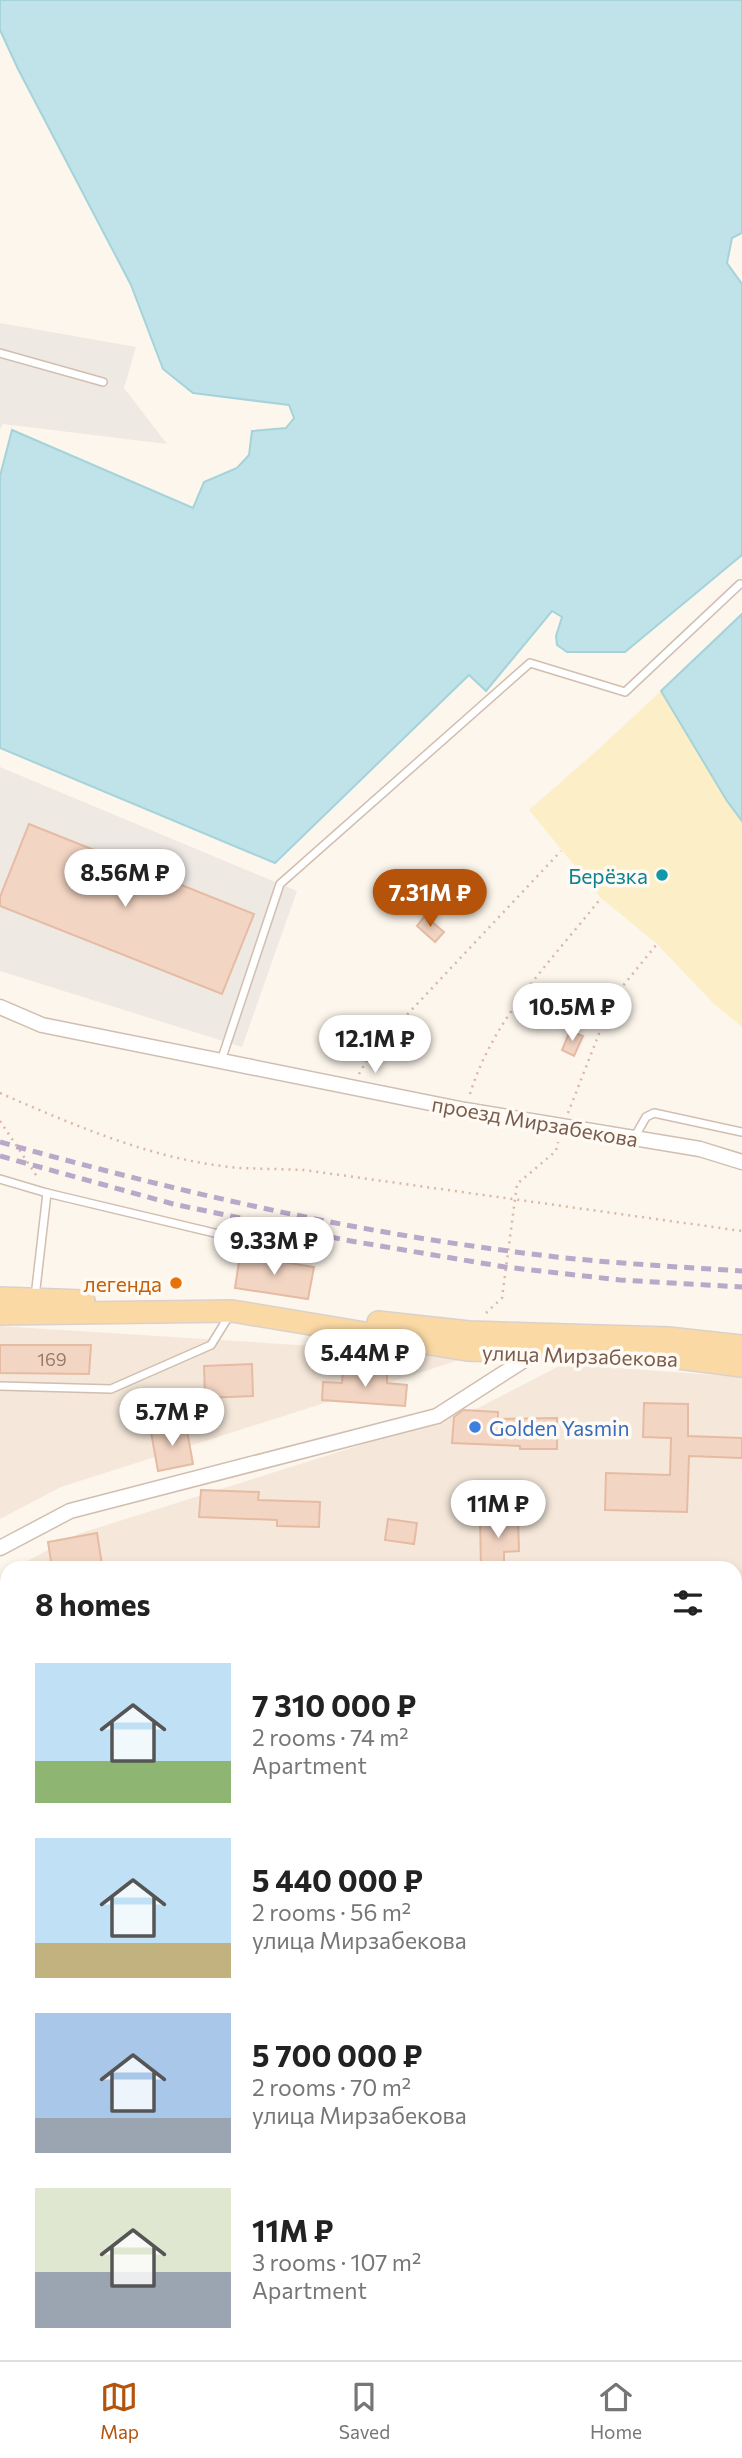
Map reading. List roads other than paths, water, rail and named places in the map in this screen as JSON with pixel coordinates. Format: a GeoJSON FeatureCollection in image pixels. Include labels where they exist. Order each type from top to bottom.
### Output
{"type":"FeatureCollection","features":[{"type":"Feature","properties":{"kind":"main road","name":"улица Мирзабекова"},"geometry":{"type":"LineString","coordinates":[[0,1298],[34,1307]]}},
{"type":"Feature","properties":{"kind":"main road","name":"улица Мирзабекова"},"geometry":{"type":"LineString","coordinates":[[0,1314],[34,1307],[234,1309],[467,1350],[540,1342],[668,1338],[742,1346]]}},
{"type":"Feature","properties":{"kind":"main road","name":"улица Мирзабекова"},"geometry":{"type":"LineString","coordinates":[[540,1342],[742,1366]]}},
{"type":"Feature","properties":{"kind":"street","name":"проезд Мирзабекова"},"geometry":{"type":"LineString","coordinates":[[0,1007],[42,1025],[465,1110],[700,1149],[742,1162]]}},
{"type":"Feature","properties":{"kind":"street"},"geometry":{"type":"LineString","coordinates":[[0,1548],[70,1511],[437,1416],[540,1342]]}},
{"type":"Feature","properties":{"kind":"lane"},"geometry":{"type":"LineString","coordinates":[[0,353],[103,382]]}},
{"type":"Feature","properties":{"kind":"lane"},"geometry":{"type":"LineString","coordinates":[[221,1061],[280,884],[530,663],[625,692],[740,584]]}},
{"type":"Feature","properties":{"kind":"lane"},"geometry":{"type":"LineString","coordinates":[[634,1138],[646,1117],[654,1113],[742,1132]]}},
{"type":"Feature","properties":{"kind":"lane"},"geometry":{"type":"LineString","coordinates":[[0,1179],[47,1193],[290,1251]]}},
{"type":"Feature","properties":{"kind":"lane"},"geometry":{"type":"LineString","coordinates":[[34,1307],[47,1193]]}},
{"type":"Feature","properties":{"kind":"lane"},"geometry":{"type":"LineString","coordinates":[[0,1385],[111,1389],[211,1345],[234,1309]]}},
{"type":"Feature","properties":{"kind":"water"},"geometry":{"type":"Polygon","coordinates":[[[0,0],[742,0],[742,233],[732,238],[727,263],[742,284],[742,555],[625,652],[567,652],[557,645],[556,636],[562,617],[552,611],[486,691],[469,675],[275,863],[0,748],[0,476],[12,430],[193,508],[204,482],[237,468],[249,455],[252,431],[286,428],[294,418],[289,405],[193,393],[163,369],[131,285],[0,30],[0,0]]]}},
{"type":"Feature","properties":{"kind":"water"},"geometry":{"type":"Polygon","coordinates":[[[742,614],[742,821],[727,801],[661,691],[742,614]]]}},
{"type":"Feature","properties":{"kind":"railway"},"geometry":{"type":"LineString","coordinates":[[0,1142],[253,1206],[380,1231],[567,1258],[742,1271]]}},
{"type":"Feature","properties":{"kind":"railway"},"geometry":{"type":"LineString","coordinates":[[0,1156],[173,1204],[345,1240],[505,1267],[620,1280],[742,1287]]}},
{"type":"Feature","properties":{"kind":"place","name":"Берёзка"},"geometry":{"type":"Point","coordinates":[662,875]}},
{"type":"Feature","properties":{"kind":"place","name":"легенда"},"geometry":{"type":"Point","coordinates":[176,1283]}},
{"type":"Feature","properties":{"kind":"place","name":"Golden Yasmin"},"geometry":{"type":"Point","coordinates":[475,1427]}}]}
